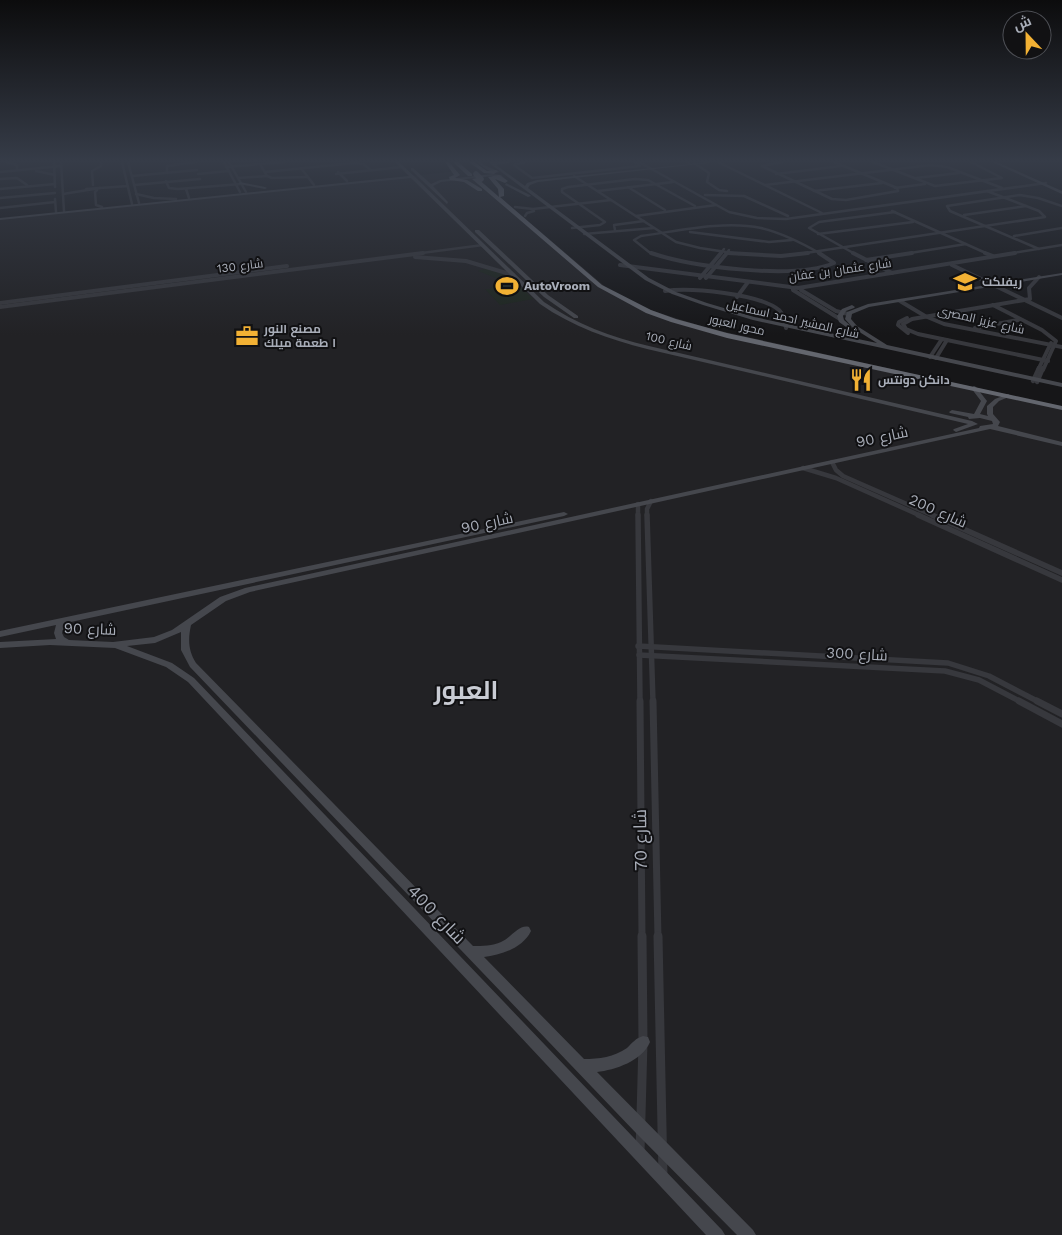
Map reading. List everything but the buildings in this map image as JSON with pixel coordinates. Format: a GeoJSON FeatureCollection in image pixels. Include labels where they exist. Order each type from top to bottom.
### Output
{"type":"FeatureCollection","features":[{"type":"Feature","properties":{"kind":"highway","name":"محور العبور"},"geometry":{"type":"LineString","coordinates":[[525,220],[600,286],[620,299],[647,311],[717,332],[1062,408]]}},
{"type":"Feature","properties":{"kind":"highway","name":"محور العبور"},"geometry":{"type":"LineString","coordinates":[[530,220],[614,290],[665,314],[718,329],[1062,404]]}},
{"type":"Feature","properties":{"kind":"street","name":"شارع 100"},"geometry":{"type":"LineString","coordinates":[[461,220],[513,275],[548,307],[584,327],[631,344],[698,360],[738,366]]}},
{"type":"Feature","properties":{"kind":"street","name":"شارع المشير احمد اسماعيل"},"geometry":{"type":"LineString","coordinates":[[563,220],[625,266],[670,291],[716,311],[1036,380]]}},
{"type":"Feature","properties":{"kind":"street"},"geometry":{"type":"LineString","coordinates":[[575,229],[608,223],[606,220]]}},
{"type":"Feature","properties":{"kind":"street"},"geometry":{"type":"LineString","coordinates":[[644,220],[680,244],[772,257],[1021,220]]}},
{"type":"Feature","properties":{"kind":"street"},"geometry":{"type":"LineString","coordinates":[[842,220],[815,226],[814,229],[895,273]]}},
{"type":"Feature","properties":{"kind":"street"},"geometry":{"type":"LineString","coordinates":[[908,220],[938,232]]}},
{"type":"Feature","properties":{"kind":"street"},"geometry":{"type":"LineString","coordinates":[[909,220],[994,258]]}},
{"type":"Feature","properties":{"kind":"street"},"geometry":{"type":"LineString","coordinates":[[974,220],[1015,236],[1043,250]]}},
{"type":"Feature","properties":{"kind":"street"},"geometry":{"type":"LineString","coordinates":[[615,230],[612,225],[644,221],[666,234],[724,225],[750,226],[780,232],[814,251],[834,263],[827,266],[787,272],[656,255],[634,242],[638,237],[666,234],[702,229],[732,226],[776,232],[814,251]]}},
{"type":"Feature","properties":{"kind":"street"},"geometry":{"type":"LineString","coordinates":[[822,235],[913,222]]}},
{"type":"Feature","properties":{"kind":"street"},"geometry":{"type":"LineString","coordinates":[[987,225],[1043,250]]}},
{"type":"Feature","properties":{"kind":"street"},"geometry":{"type":"LineString","coordinates":[[584,234],[654,228]]}},
{"type":"Feature","properties":{"kind":"street","name":"شارع المشير احمد اسماعيل"},"geometry":{"type":"LineString","coordinates":[[575,229],[625,266]]}},
{"type":"Feature","properties":{"kind":"street"},"geometry":{"type":"LineString","coordinates":[[702,229],[705,234]]}},
{"type":"Feature","properties":{"kind":"street"},"geometry":{"type":"LineString","coordinates":[[1015,236],[1062,229]]}},
{"type":"Feature","properties":{"kind":"street"},"geometry":{"type":"LineString","coordinates":[[687,231],[768,242],[792,240]]}},
{"type":"Feature","properties":{"kind":"street"},"geometry":{"type":"LineString","coordinates":[[482,242],[495,248]]}},
{"type":"Feature","properties":{"kind":"street","name":"شارع 100"},"geometry":{"type":"LineString","coordinates":[[482,242],[495,248],[554,303],[580,319],[625,337],[738,366],[974,420]]}},
{"type":"Feature","properties":{"kind":"street","name":"شارع 130"},"geometry":{"type":"LineString","coordinates":[[0,307],[360,259],[393,257],[482,242]]}},
{"type":"Feature","properties":{"kind":"street"},"geometry":{"type":"LineString","coordinates":[[867,259],[964,244]]}},
{"type":"Feature","properties":{"kind":"street","name":"شارع 130"},"geometry":{"type":"LineString","coordinates":[[0,302],[464,246]]}},
{"type":"Feature","properties":{"kind":"street","name":"شارع عثمان بن عفان"},"geometry":{"type":"LineString","coordinates":[[793,289],[1062,246]]}},
{"type":"Feature","properties":{"kind":"street"},"geometry":{"type":"LineString","coordinates":[[704,277],[726,250]]}},
{"type":"Feature","properties":{"kind":"street"},"geometry":{"type":"LineString","coordinates":[[393,257],[466,261],[513,275]]}},
{"type":"Feature","properties":{"kind":"street","name":"شارع عثمان بن عفان"},"geometry":{"type":"LineString","coordinates":[[625,266],[801,290],[994,258]]}},
{"type":"Feature","properties":{"kind":"street"},"geometry":{"type":"LineString","coordinates":[[955,265],[1062,316]]}},
{"type":"Feature","properties":{"kind":"street"},"geometry":{"type":"LineString","coordinates":[[843,319],[847,318],[848,314],[862,308],[1062,272]]}},
{"type":"Feature","properties":{"kind":"street"},"geometry":{"type":"LineString","coordinates":[[843,319],[854,306],[1062,272]]}},
{"type":"Feature","properties":{"kind":"street"},"geometry":{"type":"LineString","coordinates":[[1039,277],[1030,285],[1031,298],[904,319],[899,322],[898,327],[913,335],[1047,362]]}},
{"type":"Feature","properties":{"kind":"street"},"geometry":{"type":"LineString","coordinates":[[737,297],[747,283]]}},
{"type":"Feature","properties":{"kind":"street"},"geometry":{"type":"LineString","coordinates":[[793,289],[843,319],[864,336],[866,343]]}},
{"type":"Feature","properties":{"kind":"street"},"geometry":{"type":"LineString","coordinates":[[801,290],[888,348]]}},
{"type":"Feature","properties":{"kind":"street","name":"شارع المشير احمد اسماعيل"},"geometry":{"type":"LineString","coordinates":[[670,291],[719,309],[786,327],[1062,386]]}},
{"type":"Feature","properties":{"kind":"street"},"geometry":{"type":"LineString","coordinates":[[670,291],[702,291],[761,301],[773,306],[784,316],[786,327]]}},
{"type":"Feature","properties":{"kind":"street","name":"شارع عزيز المصرى"},"geometry":{"type":"LineString","coordinates":[[903,301],[927,315],[954,326],[1062,346]]}},
{"type":"Feature","properties":{"kind":"street"},"geometry":{"type":"LineString","coordinates":[[719,309],[720,302]]}},
{"type":"Feature","properties":{"kind":"street"},"geometry":{"type":"LineString","coordinates":[[990,304],[1043,333],[1051,340],[1036,380]]}},
{"type":"Feature","properties":{"kind":"street"},"geometry":{"type":"LineString","coordinates":[[990,304],[1052,336],[1055,345],[1036,380]]}},
{"type":"Feature","properties":{"kind":"street","name":"شارع عزيز المصرى"},"geometry":{"type":"LineString","coordinates":[[927,315],[947,322],[1050,344]]}},
{"type":"Feature","properties":{"kind":"street"},"geometry":{"type":"LineString","coordinates":[[975,328],[1018,320]]}},
{"type":"Feature","properties":{"kind":"street"},"geometry":{"type":"LineString","coordinates":[[933,357],[935,349],[944,341]]}},
{"type":"Feature","properties":{"kind":"street"},"geometry":{"type":"LineString","coordinates":[[933,357],[941,350],[944,341]]}},
{"type":"Feature","properties":{"kind":"street"},"geometry":{"type":"LineString","coordinates":[[935,349],[941,350]]}},
{"type":"Feature","properties":{"kind":"street"},"geometry":{"type":"LineString","coordinates":[[1046,351],[1052,352]]}},
{"type":"Feature","properties":{"kind":"street"},"geometry":{"type":"LineString","coordinates":[[698,360],[698,356],[705,356]]}},
{"type":"Feature","properties":{"kind":"street"},"geometry":{"type":"LineString","coordinates":[[974,388],[984,401],[974,420]]}},
{"type":"Feature","properties":{"kind":"street"},"geometry":{"type":"LineString","coordinates":[[992,424],[990,406],[997,400],[1008,396]]}},
{"type":"Feature","properties":{"kind":"street"},"geometry":{"type":"LineString","coordinates":[[974,420],[1062,440]]}},
{"type":"Feature","properties":{"kind":"street"},"geometry":{"type":"LineString","coordinates":[[974,420],[1062,444]]}},
{"type":"Feature","properties":{"kind":"street","name":"شارع 90"},"geometry":{"type":"LineString","coordinates":[[0,634],[745,474],[962,432],[974,420]]}},
{"type":"Feature","properties":{"kind":"street","name":"شارع 90"},"geometry":{"type":"LineString","coordinates":[[0,645],[33,642],[113,644],[155,640],[187,624],[233,594],[832,462],[992,424]]}},
{"type":"Feature","properties":{"kind":"street","name":"شارع 200"},"geometry":{"type":"LineString","coordinates":[[832,462],[834,468],[843,476],[1062,573]]}},
{"type":"Feature","properties":{"kind":"street","name":"شارع 200"},"geometry":{"type":"LineString","coordinates":[[803,468],[836,478],[1062,580]]}},
{"type":"Feature","properties":{"kind":"street"},"geometry":{"type":"LineString","coordinates":[[836,478],[843,476]]}},
{"type":"Feature","properties":{"kind":"street","name":"شارع 70"},"geometry":{"type":"LineString","coordinates":[[650,502],[647,509],[647,523],[652,646],[663,1178]]}},
{"type":"Feature","properties":{"kind":"street","name":"شارع 70"},"geometry":{"type":"LineString","coordinates":[[638,504],[643,1042],[640,1154]]}},
{"type":"Feature","properties":{"kind":"street"},"geometry":{"type":"LineString","coordinates":[[1005,554],[1010,550]]}},
{"type":"Feature","properties":{"kind":"street"},"geometry":{"type":"LineString","coordinates":[[222,587],[225,593],[233,594]]}},
{"type":"Feature","properties":{"kind":"street"},"geometry":{"type":"LineString","coordinates":[[194,593],[206,600],[206,610]]}},
{"type":"Feature","properties":{"kind":"street"},"geometry":{"type":"LineString","coordinates":[[62,621],[58,633],[60,639],[66,642]]}},
{"type":"Feature","properties":{"kind":"street","name":"شارع 400"},"geometry":{"type":"LineString","coordinates":[[187,624],[183,644],[186,655],[193,665],[641,1128],[663,1147],[748,1235]]}},
{"type":"Feature","properties":{"kind":"street"},"geometry":{"type":"LineString","coordinates":[[26,629],[34,634],[33,642]]}},
{"type":"Feature","properties":{"kind":"street","name":"شارع 400"},"geometry":{"type":"LineString","coordinates":[[113,644],[169,665],[191,680],[717,1235]]}},
{"type":"Feature","properties":{"kind":"street","name":"شارع 300"},"geometry":{"type":"LineString","coordinates":[[638,646],[955,664],[989,676],[1062,714]]}},
{"type":"Feature","properties":{"kind":"street"},"geometry":{"type":"LineString","coordinates":[[765,652],[766,661]]}},
{"type":"Feature","properties":{"kind":"street","name":"شارع 300"},"geometry":{"type":"LineString","coordinates":[[639,655],[933,670],[956,673],[990,686],[1062,724]]}},
{"type":"Feature","properties":{"kind":"street"},"geometry":{"type":"LineString","coordinates":[[470,951],[481,952],[501,948],[519,938],[525,931]]}},
{"type":"Feature","properties":{"kind":"street"},"geometry":{"type":"LineString","coordinates":[[581,1066],[610,1064],[629,1055],[643,1042]]}},
{"type":"Feature","properties":{"kind":"shaded area"},"geometry":{"type":"Polygon","coordinates":[[[0,220],[526,220],[608,289],[650,310],[708,328],[1062,407],[1062,1235],[0,1235],[0,220]]]}},
{"type":"Feature","properties":{"kind":"shaded area","name":"AutoVroom"},"geometry":{"type":"Polygon","coordinates":[[[487,268],[512,278],[533,299],[500,305],[485,289],[490,289],[493,285],[503,284],[496,278],[478,271],[487,268]]]}},
{"type":"Feature","properties":{"kind":"place","name":"ريفلكت"},"geometry":{"type":"Point","coordinates":[965,282]}},
{"type":"Feature","properties":{"kind":"place","name":"AutoVroom"},"geometry":{"type":"Point","coordinates":[507,286]}},
{"type":"Feature","properties":{"kind":"place","name":"مصنع النور ١ طعمة ميلك"},"geometry":{"type":"Point","coordinates":[247,336]}},
{"type":"Feature","properties":{"kind":"place","name":"دانكن دونتس"},"geometry":{"type":"Point","coordinates":[861,380]}},
{"type":"Feature","properties":{"kind":"district","name":"العبور"},"geometry":{"type":"Point","coordinates":[466,690]}}]}
